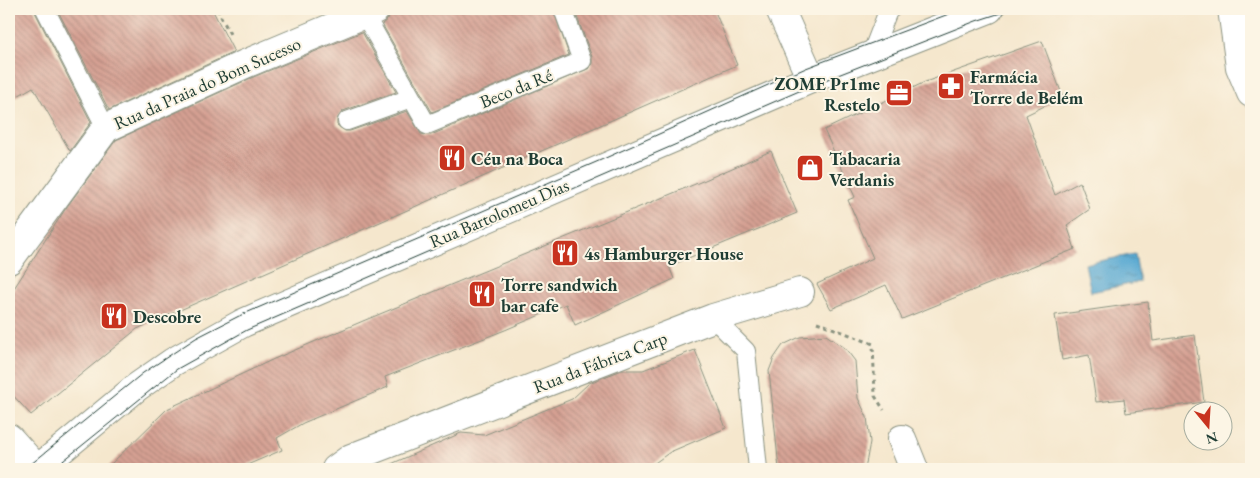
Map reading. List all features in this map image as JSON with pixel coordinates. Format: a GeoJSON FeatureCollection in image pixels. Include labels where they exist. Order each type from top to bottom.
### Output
{"type":"FeatureCollection","features":[{"type":"Feature","properties":{"kind":"street"},"geometry":{"type":"LineString","coordinates":[[780,9],[810,79]]}},
{"type":"Feature","properties":{"kind":"street","name":"Rua Bartolomeu Dias"},"geometry":{"type":"LineString","coordinates":[[37,469],[136,388],[173,362],[243,323],[810,79],[989,9]]}},
{"type":"Feature","properties":{"kind":"street"},"geometry":{"type":"LineString","coordinates":[[1232,9],[1240,67],[1251,93]]}},
{"type":"Feature","properties":{"kind":"street","name":"Rua da Praia do Bom Sucesso"},"geometry":{"type":"LineString","coordinates":[[9,260],[106,128],[245,64],[371,10]]}},
{"type":"Feature","properties":{"kind":"street","name":"Rua da Fábrica Carp"},"geometry":{"type":"LineString","coordinates":[[336,469],[351,458],[712,318],[800,292]]}},
{"type":"Feature","properties":{"kind":"street"},"geometry":{"type":"LineString","coordinates":[[9,438],[37,469]]}},
{"type":"Feature","properties":{"kind":"street"},"geometry":{"type":"LineString","coordinates":[[902,439],[914,469]]}},
{"type":"Feature","properties":{"kind":"lane"},"geometry":{"type":"LineString","coordinates":[[45,9],[106,128]]}},
{"type":"Feature","properties":{"kind":"lane","name":"Beco da Ré"},"geometry":{"type":"LineString","coordinates":[[371,10],[372,26],[427,124],[582,61],[563,9]]}},
{"type":"Feature","properties":{"kind":"lane"},"geometry":{"type":"LineString","coordinates":[[871,55],[888,11],[891,9]]}},
{"type":"Feature","properties":{"kind":"lane"},"geometry":{"type":"LineString","coordinates":[[347,121],[411,98]]}},
{"type":"Feature","properties":{"kind":"lane"},"geometry":{"type":"LineString","coordinates":[[712,318],[746,351],[758,469]]}},
{"type":"Feature","properties":{"kind":"path"},"geometry":{"type":"LineString","coordinates":[[800,292],[812,320],[873,344],[876,396]]}},
{"type":"Feature","properties":{"kind":"water"},"geometry":{"type":"Polygon","coordinates":[[[1135,254],[1140,282],[1091,292],[1085,264],[1135,254]]]}},
{"type":"Feature","properties":{"kind":"building"},"geometry":{"type":"Polygon","coordinates":[[[9,9],[34,9],[91,122],[70,151],[33,87],[9,101],[9,9]]]}},
{"type":"Feature","properties":{"kind":"building"},"geometry":{"type":"Polygon","coordinates":[[[57,9],[212,9],[234,52],[109,110],[57,9]]]}},
{"type":"Feature","properties":{"kind":"building"},"geometry":{"type":"Polygon","coordinates":[[[406,9],[553,9],[569,55],[432,112],[382,24],[388,19],[390,14],[406,9]]]}},
{"type":"Feature","properties":{"kind":"building"},"geometry":{"type":"Polygon","coordinates":[[[574,9],[714,9],[737,65],[137,329],[31,415],[9,391],[9,296],[66,208],[116,140],[251,78],[362,32],[396,92],[343,111],[337,119],[337,125],[345,131],[350,131],[407,111],[421,134],[431,135],[590,68],[592,57],[574,9]]]}},
{"type":"Feature","properties":{"kind":"building"},"geometry":{"type":"Polygon","coordinates":[[[1042,41],[1063,97],[1026,115],[1055,195],[1080,182],[1090,209],[1067,225],[1075,249],[902,319],[886,285],[831,309],[817,284],[873,258],[848,200],[855,197],[824,130],[925,82],[1042,41]]]}},
{"type":"Feature","properties":{"kind":"building"},"geometry":{"type":"Polygon","coordinates":[[[771,151],[797,213],[669,266],[674,279],[575,325],[566,304],[385,377],[388,387],[303,423],[277,438],[282,450],[238,469],[106,469],[167,409],[274,359],[771,151]]]}},
{"type":"Feature","properties":{"kind":"building"},"geometry":{"type":"Polygon","coordinates":[[[1148,302],[1153,341],[1195,335],[1204,400],[1182,400],[1182,405],[1126,413],[1124,399],[1096,402],[1089,355],[1062,360],[1055,315],[1148,302]]]}},
{"type":"Feature","properties":{"kind":"building"},"geometry":{"type":"Polygon","coordinates":[[[826,335],[845,348],[855,361],[858,398],[867,417],[870,442],[865,469],[779,469],[769,371],[774,358],[783,345],[800,337],[826,335]]]}},
{"type":"Feature","properties":{"kind":"building"},"geometry":{"type":"Polygon","coordinates":[[[695,350],[726,428],[670,452],[643,469],[380,469],[461,433],[484,435],[572,399],[589,383],[622,370],[643,370],[695,350]]]}},
{"type":"Feature","properties":{"kind":"tram line"},"geometry":{"type":"LineString","coordinates":[[25,469],[143,373],[196,338],[239,316],[601,160],[806,68],[962,9]]}},
{"type":"Feature","properties":{"kind":"tram line"},"geometry":{"type":"LineString","coordinates":[[53,469],[177,369],[247,330],[820,82],[976,21],[1013,9]]}},
{"type":"Feature","properties":{"kind":"place","name":"Farmácia Torre de Belém"},"geometry":{"type":"Point","coordinates":[951,86]}},
{"type":"Feature","properties":{"kind":"place","name":"ZOME Pr1me Restelo"},"geometry":{"type":"Point","coordinates":[899,93]}},
{"type":"Feature","properties":{"kind":"place","name":"Céu na Boca"},"geometry":{"type":"Point","coordinates":[452,158]}},
{"type":"Feature","properties":{"kind":"place","name":"Tabacaria Verdanis"},"geometry":{"type":"Point","coordinates":[810,168]}},
{"type":"Feature","properties":{"kind":"place","name":"4s Hamburger House"},"geometry":{"type":"Point","coordinates":[565,253]}},
{"type":"Feature","properties":{"kind":"place","name":"Torre sandwich bar cafe"},"geometry":{"type":"Point","coordinates":[482,294]}},
{"type":"Feature","properties":{"kind":"place","name":"Descobre"},"geometry":{"type":"Point","coordinates":[114,316]}}]}
